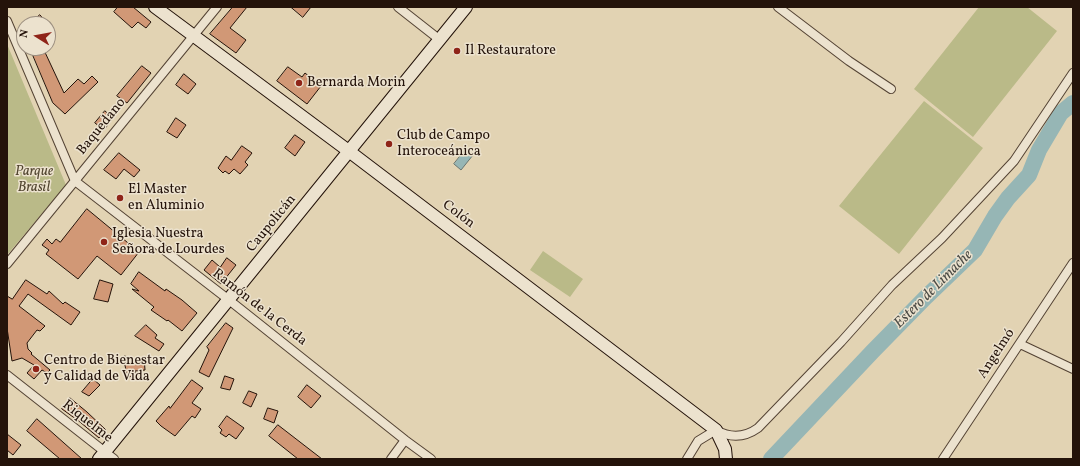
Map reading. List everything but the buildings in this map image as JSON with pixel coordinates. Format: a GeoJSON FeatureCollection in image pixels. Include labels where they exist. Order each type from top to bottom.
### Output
{"type":"FeatureCollection","features":[{"type":"Feature","properties":{"kind":"street","name":"Colón"},"geometry":{"type":"LineString","coordinates":[[155,7],[350,152],[716,430],[725,449],[726,459]]}},
{"type":"Feature","properties":{"kind":"street","name":"Baquedano"},"geometry":{"type":"LineString","coordinates":[[7,264],[217,7]]}},
{"type":"Feature","properties":{"kind":"street"},"geometry":{"type":"LineString","coordinates":[[398,7],[440,40]]}},
{"type":"Feature","properties":{"kind":"street","name":"Caupolicán"},"geometry":{"type":"LineString","coordinates":[[106,457],[229,300],[350,152],[465,7]]}},
{"type":"Feature","properties":{"kind":"street"},"geometry":{"type":"LineString","coordinates":[[778,7],[849,61],[891,89]]}},
{"type":"Feature","properties":{"kind":"street","name":"Ramón de la Cerda"},"geometry":{"type":"LineString","coordinates":[[7,21],[75,181],[431,459]]}},
{"type":"Feature","properties":{"kind":"street"},"geometry":{"type":"LineString","coordinates":[[687,459],[698,441],[716,430],[728,435],[741,436],[758,428],[841,342],[892,285],[942,238],[1014,161],[1073,73]]}},
{"type":"Feature","properties":{"kind":"street","name":"Angelmó"},"geometry":{"type":"LineString","coordinates":[[944,459],[1073,263]]}},
{"type":"Feature","properties":{"kind":"street"},"geometry":{"type":"LineString","coordinates":[[1020,344],[1073,369]]}},
{"type":"Feature","properties":{"kind":"street","name":"Riquelme"},"geometry":{"type":"LineString","coordinates":[[7,375],[106,457]]}},
{"type":"Feature","properties":{"kind":"street"},"geometry":{"type":"LineString","coordinates":[[391,459],[405,440]]}},
{"type":"Feature","properties":{"kind":"green space"},"geometry":{"type":"Polygon","coordinates":[[[979,7],[1027,7],[1057,31],[973,137],[914,89],[979,7]]]}},
{"type":"Feature","properties":{"kind":"green space","name":"Parque Brasil"},"geometry":{"type":"Polygon","coordinates":[[[7,44],[66,185],[7,255],[7,44]]]}},
{"type":"Feature","properties":{"kind":"green space"},"geometry":{"type":"Polygon","coordinates":[[[924,101],[983,148],[899,254],[839,206],[924,101]]]}},
{"type":"Feature","properties":{"kind":"green space"},"geometry":{"type":"Polygon","coordinates":[[[543,251],[583,279],[570,297],[530,270],[543,251]]]}},
{"type":"Feature","properties":{"kind":"water"},"geometry":{"type":"Polygon","coordinates":[[[466,149],[473,155],[461,170],[454,164],[466,149]]]}},
{"type":"Feature","properties":{"kind":"waterway","name":"Estero de Limache"},"geometry":{"type":"LineString","coordinates":[[771,459],[873,351],[975,250],[995,216],[1008,198],[1029,175],[1039,150],[1061,113],[1073,103]]}},
{"type":"Feature","properties":{"kind":"place","name":"Il Restauratore"},"geometry":{"type":"Point","coordinates":[457,51]}},
{"type":"Feature","properties":{"kind":"place","name":"Bernarda Morin"},"geometry":{"type":"Point","coordinates":[299,83]}},
{"type":"Feature","properties":{"kind":"place","name":"Club de Campo Interoceánica"},"geometry":{"type":"Point","coordinates":[389,144]}},
{"type":"Feature","properties":{"kind":"place","name":"El Master en Aluminio"},"geometry":{"type":"Point","coordinates":[120,198]}},
{"type":"Feature","properties":{"kind":"place","name":"Iglesia Nuestra Señora de Lourdes"},"geometry":{"type":"Point","coordinates":[104,242]}},
{"type":"Feature","properties":{"kind":"place","name":"Centro de Bienestar y Calidad de Vida"},"geometry":{"type":"Point","coordinates":[36,369]}}]}
